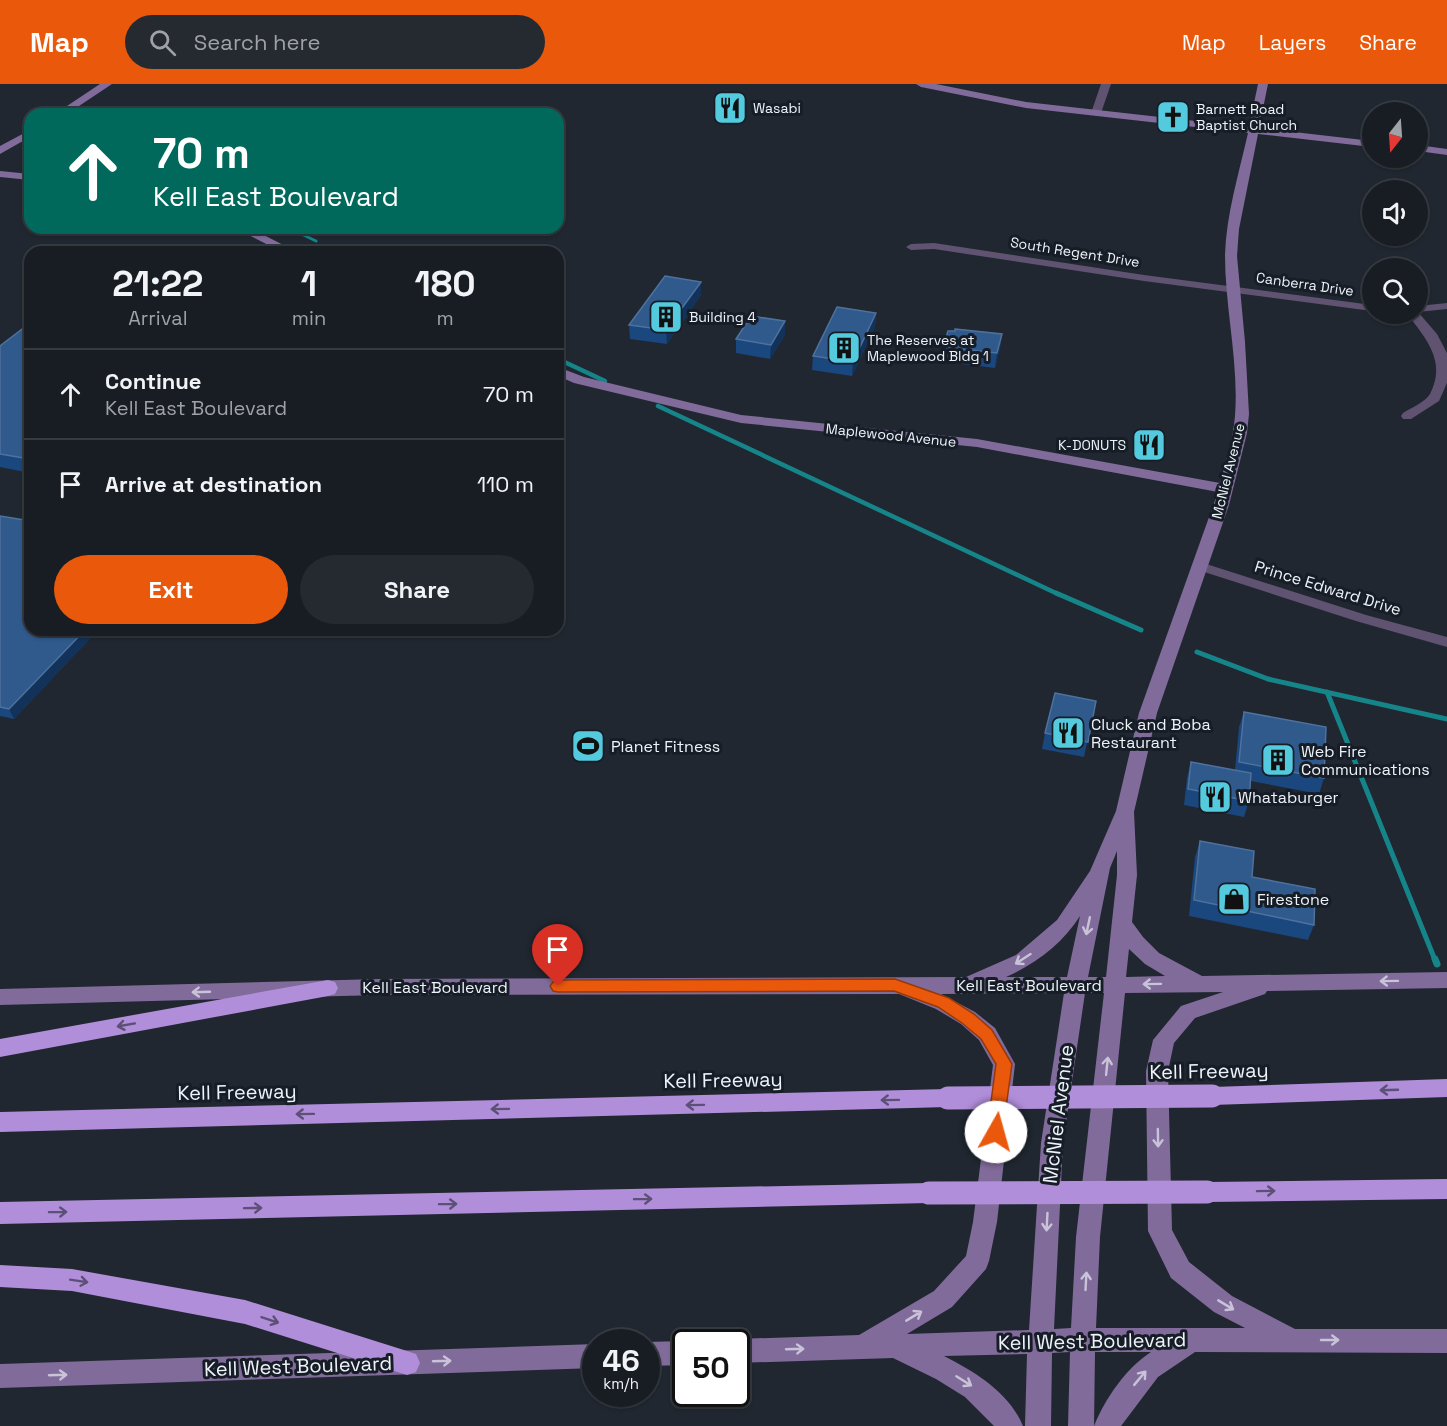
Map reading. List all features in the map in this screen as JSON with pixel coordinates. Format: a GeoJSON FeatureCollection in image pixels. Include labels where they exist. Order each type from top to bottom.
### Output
{"type":"FeatureCollection","features":[{"type":"Feature","properties":{"kind":"highway"},"geometry":{"type":"LineString","coordinates":[[0,1048],[328,988]]}},
{"type":"Feature","properties":{"kind":"highway","name":"Kell Freeway"},"geometry":{"type":"LineString","coordinates":[[0,1122],[948,1098],[1212,1096],[1447,1088]]}},
{"type":"Feature","properties":{"kind":"highway"},"geometry":{"type":"LineString","coordinates":[[0,1213],[929,1193],[1447,1189]]}},
{"type":"Feature","properties":{"kind":"highway"},"geometry":{"type":"LineString","coordinates":[[0,1276],[72,1280],[245,1311],[406,1363]]}},
{"type":"Feature","properties":{"kind":"street"},"geometry":{"type":"LineString","coordinates":[[69,108],[107,84]]}},
{"type":"Feature","properties":{"kind":"street"},"geometry":{"type":"LineString","coordinates":[[921,84],[984,98],[1096,114],[1362,143]]}},
{"type":"Feature","properties":{"kind":"street"},"geometry":{"type":"LineString","coordinates":[[1096,114],[1106,84]]}},
{"type":"Feature","properties":{"kind":"street","name":"McNiel Avenue"},"geometry":{"type":"LineString","coordinates":[[1038,1426],[1040,1340],[1052,1143],[1076,985],[1100,868],[1125,811],[1148,713],[1226,489],[1240,433],[1242,414],[1233,290],[1233,229],[1263,84]]}},
{"type":"Feature","properties":{"kind":"street"},"geometry":{"type":"LineString","coordinates":[[0,151],[24,137]]}},
{"type":"Feature","properties":{"kind":"street"},"geometry":{"type":"LineString","coordinates":[[1428,149],[1447,152]]}},
{"type":"Feature","properties":{"kind":"street"},"geometry":{"type":"LineString","coordinates":[[0,174],[24,176]]}},
{"type":"Feature","properties":{"kind":"street"},"geometry":{"type":"LineString","coordinates":[[254,234],[278,246]]}},
{"type":"Feature","properties":{"kind":"street","name":"South Regent Drive"},"geometry":{"type":"LineString","coordinates":[[911,247],[934,246],[1233,290]]}},
{"type":"Feature","properties":{"kind":"street","name":"Canberra Drive"},"geometry":{"type":"LineString","coordinates":[[1233,290],[1362,307]]}},
{"type":"Feature","properties":{"kind":"street"},"geometry":{"type":"LineString","coordinates":[[1428,308],[1447,306]]}},
{"type":"Feature","properties":{"kind":"street"},"geometry":{"type":"LineString","coordinates":[[1407,416],[1435,398],[1445,373],[1443,357],[1433,337],[1422,324]]}},
{"type":"Feature","properties":{"kind":"street","name":"Maplewood Avenue"},"geometry":{"type":"LineString","coordinates":[[564,374],[579,380],[741,419],[976,444],[1226,489]]}},
{"type":"Feature","properties":{"kind":"street","name":"Prince Edward Drive"},"geometry":{"type":"LineString","coordinates":[[1200,566],[1360,618],[1447,642]]}},
{"type":"Feature","properties":{"kind":"street","name":"McNiel Avenue"},"geometry":{"type":"LineString","coordinates":[[1081,1426],[1080,1401],[1088,1238],[1127,875],[1125,811]]}},
{"type":"Feature","properties":{"kind":"street"},"geometry":{"type":"LineString","coordinates":[[968,985],[1023,961],[1064,925],[1100,868]]}},
{"type":"Feature","properties":{"kind":"street"},"geometry":{"type":"LineString","coordinates":[[1122,923],[1132,942],[1149,958],[1170,971],[1195,980],[1221,983]]}},
{"type":"Feature","properties":{"kind":"street","name":"Kell East Boulevard"},"geometry":{"type":"LineString","coordinates":[[0,997],[328,988],[1116,985],[1447,980]]}},
{"type":"Feature","properties":{"kind":"street"},"geometry":{"type":"LineString","coordinates":[[1274,982],[1188,1012],[1164,1040],[1157,1071],[1160,1231],[1180,1270],[1223,1304],[1290,1340]]}},
{"type":"Feature","properties":{"kind":"street"},"geometry":{"type":"LineString","coordinates":[[864,1346],[943,1299],[976,1262],[985,1222],[1004,1064],[987,1034],[968,1018],[944,1003],[895,985]]}},
{"type":"Feature","properties":{"kind":"street"},"geometry":{"type":"LineString","coordinates":[[1107,1426],[1115,1410],[1149,1368],[1194,1339]]}},
{"type":"Feature","properties":{"kind":"street","name":"Kell West Boulevard"},"geometry":{"type":"LineString","coordinates":[[750,1350],[1040,1340],[1447,1341]]}},
{"type":"Feature","properties":{"kind":"street"},"geometry":{"type":"LineString","coordinates":[[893,1345],[967,1381],[1001,1412],[1010,1426]]}},
{"type":"Feature","properties":{"kind":"street","name":"Kell West Boulevard"},"geometry":{"type":"LineString","coordinates":[[0,1376],[582,1357]]}},
{"type":"Feature","properties":{"kind":"building"},"geometry":{"type":"Polygon","coordinates":[[[665,276],[701,282],[666,330],[629,325],[665,276]]]}},
{"type":"Feature","properties":{"kind":"building","name":"The Reserves at Maplewood Bldg 1"},"geometry":{"type":"Polygon","coordinates":[[[837,307],[876,313],[853,362],[813,356],[837,307]]]}},
{"type":"Feature","properties":{"kind":"building"},"geometry":{"type":"Polygon","coordinates":[[[751,316],[785,321],[771,345],[736,339],[751,316]]]}},
{"type":"Feature","properties":{"kind":"building"},"geometry":{"type":"Polygon","coordinates":[[[24,328],[24,458],[0,454],[0,346],[24,328]]]}},
{"type":"Feature","properties":{"kind":"building"},"geometry":{"type":"Polygon","coordinates":[[[955,329],[1002,334],[997,353],[949,348],[950,345],[944,344],[948,331],[955,331],[955,329]]]}},
{"type":"Feature","properties":{"kind":"building"},"geometry":{"type":"Polygon","coordinates":[[[0,516],[24,520],[24,636],[79,636],[9,709],[0,707],[0,516]]]}},
{"type":"Feature","properties":{"kind":"building","name":"Cluck and Boba Restaurant"},"geometry":{"type":"Polygon","coordinates":[[[1055,693],[1096,701],[1088,742],[1045,733],[1055,693]]]}},
{"type":"Feature","properties":{"kind":"building","name":"Web Fire Communications"},"geometry":{"type":"Polygon","coordinates":[[[1244,712],[1326,727],[1324,778],[1239,762],[1244,712]]]}},
{"type":"Feature","properties":{"kind":"building"},"geometry":{"type":"Polygon","coordinates":[[[1191,762],[1251,773],[1249,801],[1188,789],[1191,762]]]}},
{"type":"Feature","properties":{"kind":"building","name":"Firestone"},"geometry":{"type":"Polygon","coordinates":[[[1200,841],[1254,851],[1252,877],[1315,889],[1314,925],[1194,900],[1200,841]]]}},
{"type":"Feature","properties":{"kind":"waterway"},"geometry":{"type":"LineString","coordinates":[[301,234],[316,241]]}},
{"type":"Feature","properties":{"kind":"waterway"},"geometry":{"type":"LineString","coordinates":[[564,362],[605,381]]}},
{"type":"Feature","properties":{"kind":"waterway"},"geometry":{"type":"LineString","coordinates":[[658,406],[1060,595]]}},
{"type":"Feature","properties":{"kind":"waterway"},"geometry":{"type":"LineString","coordinates":[[1056,593],[1141,630]]}},
{"type":"Feature","properties":{"kind":"waterway"},"geometry":{"type":"LineString","coordinates":[[1197,652],[1268,679],[1327,692]]}},
{"type":"Feature","properties":{"kind":"waterway"},"geometry":{"type":"LineString","coordinates":[[1327,692],[1447,719]]}},
{"type":"Feature","properties":{"kind":"waterway"},"geometry":{"type":"LineString","coordinates":[[1327,692],[1435,960]]}},
{"type":"Feature","properties":{"kind":"waterway"},"geometry":{"type":"LineString","coordinates":[[1435,959],[1437,964]]}},
{"type":"Feature","properties":{"kind":"place","name":"Wasabi"},"geometry":{"type":"Point","coordinates":[730,108]}},
{"type":"Feature","properties":{"kind":"place","name":"Barnett Road Baptist Church"},"geometry":{"type":"Point","coordinates":[1173,117]}},
{"type":"Feature","properties":{"kind":"place","name":"Building 4"},"geometry":{"type":"Point","coordinates":[666,317]}},
{"type":"Feature","properties":{"kind":"place","name":"The Reserves at Maplewood Bldg 1"},"geometry":{"type":"Point","coordinates":[844,348]}},
{"type":"Feature","properties":{"kind":"place","name":"K-DONUTS"},"geometry":{"type":"Point","coordinates":[1149,445]}},
{"type":"Feature","properties":{"kind":"place","name":"Cluck and Boba Restaurant"},"geometry":{"type":"Point","coordinates":[1068,733]}},
{"type":"Feature","properties":{"kind":"place","name":"Planet Fitness"},"geometry":{"type":"Point","coordinates":[588,746]}},
{"type":"Feature","properties":{"kind":"place","name":"Web Fire Communications"},"geometry":{"type":"Point","coordinates":[1278,760]}},
{"type":"Feature","properties":{"kind":"place","name":"Whataburger"},"geometry":{"type":"Point","coordinates":[1215,797]}},
{"type":"Feature","properties":{"kind":"place","name":"Firestone"},"geometry":{"type":"Point","coordinates":[1234,899]}},
{"type":"Feature","properties":{"kind":"route"},"geometry":{"type":"LineString","coordinates":[[558,986],[895,985],[944,1003],[968,1018],[987,1034],[1004,1064],[996,1132]]}}]}
